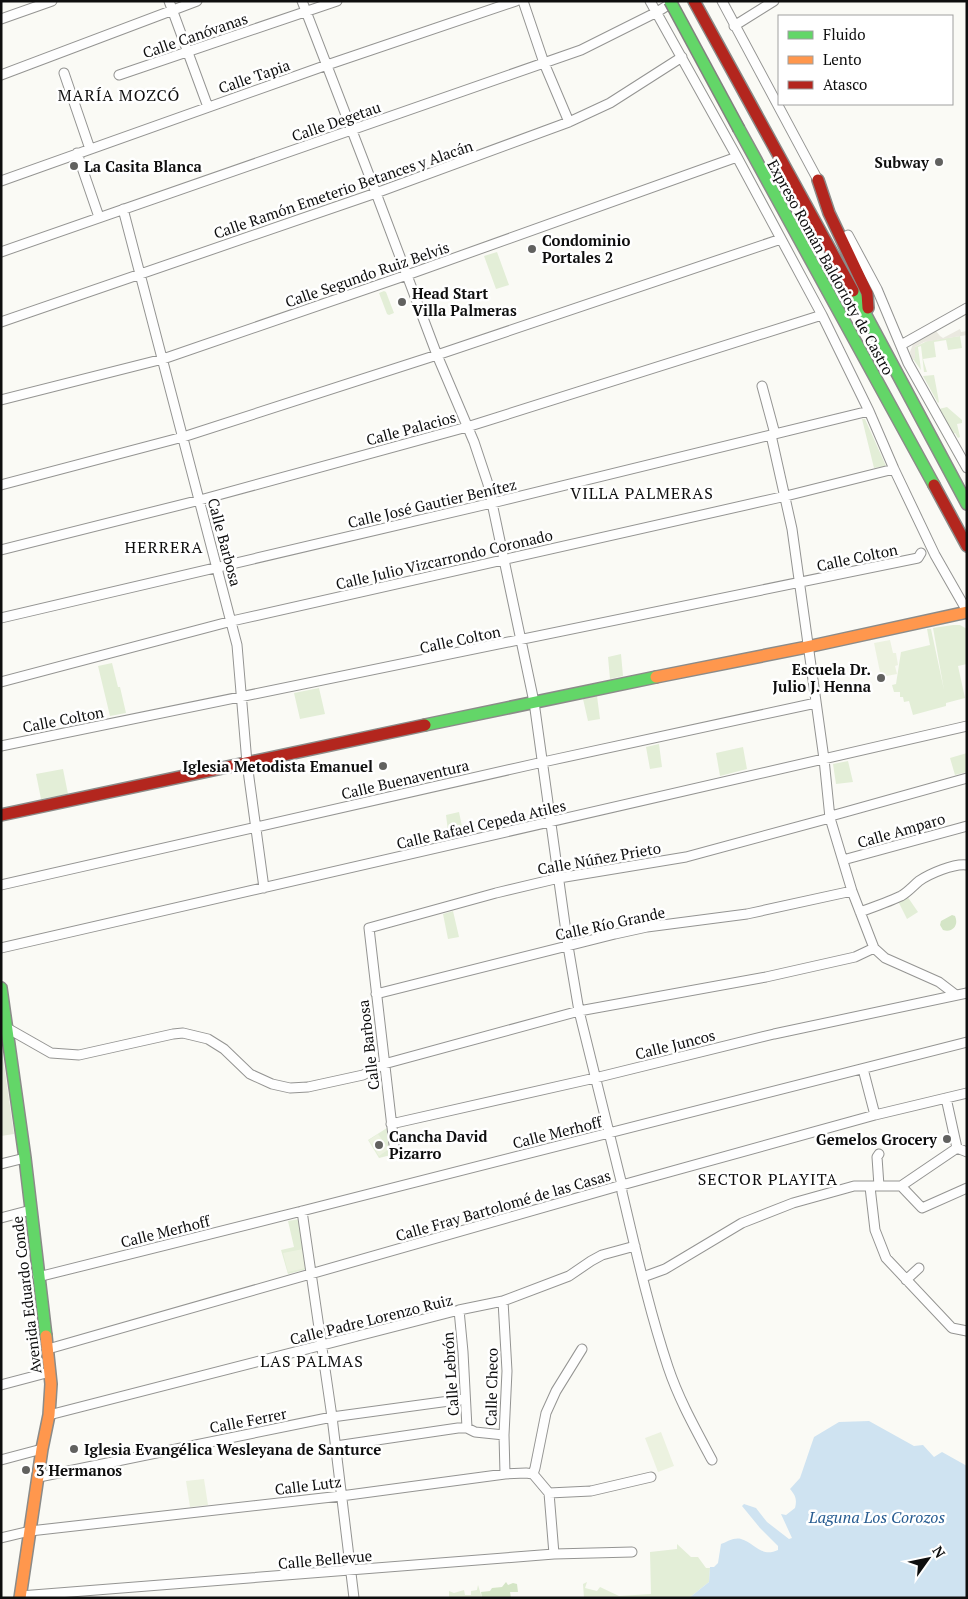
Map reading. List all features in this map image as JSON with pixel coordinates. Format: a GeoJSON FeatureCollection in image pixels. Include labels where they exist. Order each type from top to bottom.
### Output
{"type":"FeatureCollection","features":[{"type":"Feature","properties":{"kind":"main road","name":"Expreso Román Baldorioty de Castro"},"geometry":{"type":"LineString","coordinates":[[672,1],[739,129],[967,546]]}},
{"type":"Feature","properties":{"kind":"main road","name":"Expreso Román Baldorioty de Castro"},"geometry":{"type":"LineString","coordinates":[[694,1],[869,320],[967,504]]}},
{"type":"Feature","properties":{"kind":"main road"},"geometry":{"type":"LineString","coordinates":[[818,180],[829,213],[867,293],[869,320]]}},
{"type":"Feature","properties":{"kind":"main road"},"geometry":{"type":"LineString","coordinates":[[1,816],[967,612]]}},
{"type":"Feature","properties":{"kind":"main road","name":"Avenida Eduardo Conde"},"geometry":{"type":"LineString","coordinates":[[1,988],[25,1158],[51,1384],[49,1415],[42,1449],[20,1597]]}},
{"type":"Feature","properties":{"kind":"street"},"geometry":{"type":"LineString","coordinates":[[1,19],[52,1]]}},
{"type":"Feature","properties":{"kind":"street"},"geometry":{"type":"LineString","coordinates":[[1,75],[171,6],[197,1]]}},
{"type":"Feature","properties":{"kind":"street"},"geometry":{"type":"LineString","coordinates":[[302,1],[437,355],[481,460],[492,503],[534,702],[578,1011],[610,1132],[635,1246],[668,1366],[690,1420],[712,1460]]}},
{"type":"Feature","properties":{"kind":"street","name":"Calle Canóvanas"},"geometry":{"type":"LineString","coordinates":[[119,75],[337,1]]}},
{"type":"Feature","properties":{"kind":"street","name":"Calle Tapia"},"geometry":{"type":"LineString","coordinates":[[1,181],[327,65],[516,1]]}},
{"type":"Feature","properties":{"kind":"street"},"geometry":{"type":"LineString","coordinates":[[523,1],[544,63],[569,122]]}},
{"type":"Feature","properties":{"kind":"street"},"geometry":{"type":"LineString","coordinates":[[650,1],[822,315],[869,411],[935,555],[967,612]]}},
{"type":"Feature","properties":{"kind":"street","name":"Calle Degetau"},"geometry":{"type":"LineString","coordinates":[[1,252],[581,50],[656,12],[672,1]]}},
{"type":"Feature","properties":{"kind":"street"},"geometry":{"type":"LineString","coordinates":[[722,1],[877,289],[908,362],[967,468]]}},
{"type":"Feature","properties":{"kind":"street"},"geometry":{"type":"LineString","coordinates":[[734,26],[774,1]]}},
{"type":"Feature","properties":{"kind":"street"},"geometry":{"type":"LineString","coordinates":[[171,6],[208,107]]}},
{"type":"Feature","properties":{"kind":"street","name":"Calle Ramón Emeterio Betances y Alacán"},"geometry":{"type":"LineString","coordinates":[[1,322],[376,193],[569,122],[610,103],[682,58]]}},
{"type":"Feature","properties":{"kind":"street"},"geometry":{"type":"LineString","coordinates":[[64,73],[90,148]]}},
{"type":"Feature","properties":{"kind":"street"},"geometry":{"type":"LineString","coordinates":[[77,153],[99,217]]}},
{"type":"Feature","properties":{"kind":"street","name":"Calle Segundo Ruiz Belvis"},"geometry":{"type":"LineString","coordinates":[[1,400],[163,359],[407,276],[737,157]]}},
{"type":"Feature","properties":{"kind":"street","name":"Calle Barbosa"},"geometry":{"type":"LineString","coordinates":[[123,209],[237,645],[247,763],[264,888]]}},
{"type":"Feature","properties":{"kind":"street"},"geometry":{"type":"LineString","coordinates":[[1,485],[184,437],[437,355],[781,238]]}},
{"type":"Feature","properties":{"kind":"street"},"geometry":{"type":"LineString","coordinates":[[901,345],[967,308]]}},
{"type":"Feature","properties":{"kind":"street","name":"Calle Palacios"},"geometry":{"type":"LineString","coordinates":[[1,550],[200,500],[467,426],[822,315]]}},
{"type":"Feature","properties":{"kind":"street"},"geometry":{"type":"LineString","coordinates":[[762,386],[786,496],[800,583],[831,817],[852,891],[874,948],[885,958],[939,982],[956,995]]}},
{"type":"Feature","properties":{"kind":"street","name":"Calle José Gautier Benítez"},"geometry":{"type":"LineString","coordinates":[[1,618],[492,503],[869,411]]}},
{"type":"Feature","properties":{"kind":"street","name":"Calle Julio Vizcarrondo Coronado"},"geometry":{"type":"LineString","coordinates":[[1,682],[232,621],[786,496],[894,469]]}},
{"type":"Feature","properties":{"kind":"street","name":"Calle Colton"},"geometry":{"type":"LineString","coordinates":[[1,746],[800,583],[918,558],[921,554]]}},
{"type":"Feature","properties":{"kind":"street","name":"Calle Buenaventura"},"geometry":{"type":"LineString","coordinates":[[1,885],[543,762],[816,703]]}},
{"type":"Feature","properties":{"kind":"street","name":"Calle Rafael Cepeda Atiles"},"geometry":{"type":"LineString","coordinates":[[1,948],[967,726]]}},
{"type":"Feature","properties":{"kind":"street","name":"Calle Núñez Prieto"},"geometry":{"type":"LineString","coordinates":[[369,935],[368,928],[373,926],[559,878],[686,857],[967,778]]}},
{"type":"Feature","properties":{"kind":"street","name":"Calle Amparo"},"geometry":{"type":"LineString","coordinates":[[843,860],[967,826]]}},
{"type":"Feature","properties":{"kind":"street"},"geometry":{"type":"LineString","coordinates":[[860,912],[902,895],[913,888],[918,882],[932,875],[961,864],[967,865]]}},
{"type":"Feature","properties":{"kind":"street","name":"Calle Río Grande"},"geometry":{"type":"LineString","coordinates":[[376,994],[647,927],[747,914],[852,891]]}},
{"type":"Feature","properties":{"kind":"street","name":"Calle Barbosa"},"geometry":{"type":"LineString","coordinates":[[369,935],[390,1124],[395,1152]]}},
{"type":"Feature","properties":{"kind":"street"},"geometry":{"type":"LineString","coordinates":[[7,1028],[47,1052],[64,1055],[79,1055],[173,1034],[194,1035],[216,1043],[250,1074],[272,1084],[290,1088],[308,1087],[363,1075],[384,1064],[578,1011],[775,975],[855,957],[874,948]]}},
{"type":"Feature","properties":{"kind":"street","name":"Calle Juncos"},"geometry":{"type":"LineString","coordinates":[[390,1124],[595,1078],[774,1034],[967,993]]}},
{"type":"Feature","properties":{"kind":"street","name":"Calle Merhoff"},"geometry":{"type":"LineString","coordinates":[[38,1276],[967,1042]]}},
{"type":"Feature","properties":{"kind":"street"},"geometry":{"type":"LineString","coordinates":[[863,1069],[875,1115]]}},
{"type":"Feature","properties":{"kind":"street","name":"Calle Fray Bartolomé de las Casas"},"geometry":{"type":"LineString","coordinates":[[48,1349],[622,1185],[875,1115],[967,1093]]}},
{"type":"Feature","properties":{"kind":"street"},"geometry":{"type":"LineString","coordinates":[[946,1098],[957,1148]]}},
{"type":"Feature","properties":{"kind":"street"},"geometry":{"type":"LineString","coordinates":[[957,1148],[967,1152]]}},
{"type":"Feature","properties":{"kind":"street"},"geometry":{"type":"LineString","coordinates":[[643,1276],[665,1269],[728,1230],[758,1216],[822,1194],[854,1186],[901,1186],[957,1148]]}},
{"type":"Feature","properties":{"kind":"street"},"geometry":{"type":"LineString","coordinates":[[878,1154],[874,1187],[875,1230],[886,1258],[952,1328],[967,1331]]}},
{"type":"Feature","properties":{"kind":"street"},"geometry":{"type":"LineString","coordinates":[[1,1164],[25,1158]]}},
{"type":"Feature","properties":{"kind":"street"},"geometry":{"type":"LineString","coordinates":[[901,1186],[922,1208],[967,1188]]}},
{"type":"Feature","properties":{"kind":"street"},"geometry":{"type":"LineString","coordinates":[[1,1218],[31,1210]]}},
{"type":"Feature","properties":{"kind":"street"},"geometry":{"type":"LineString","coordinates":[[302,1211],[323,1345],[354,1598]]}},
{"type":"Feature","properties":{"kind":"street","name":"Calle Padre Lorenzo Ruiz"},"geometry":{"type":"LineString","coordinates":[[49,1415],[459,1310],[503,1301],[569,1276],[602,1255],[635,1246]]}},
{"type":"Feature","properties":{"kind":"street"},"geometry":{"type":"LineString","coordinates":[[906,1280],[919,1268]]}},
{"type":"Feature","properties":{"kind":"street","name":"Calle Checo"},"geometry":{"type":"LineString","coordinates":[[503,1301],[508,1371],[504,1435],[505,1474]]}},
{"type":"Feature","properties":{"kind":"street","name":"Calle Lebrón"},"geometry":{"type":"LineString","coordinates":[[459,1310],[467,1428],[475,1432],[504,1435]]}},
{"type":"Feature","properties":{"kind":"street"},"geometry":{"type":"LineString","coordinates":[[554,1554],[549,1494],[533,1474],[536,1468],[546,1413],[556,1391],[582,1349]]}},
{"type":"Feature","properties":{"kind":"street"},"geometry":{"type":"LineString","coordinates":[[1,1385],[50,1372]]}},
{"type":"Feature","properties":{"kind":"street","name":"Calle Ferrer"},"geometry":{"type":"LineString","coordinates":[[39,1477],[332,1417],[464,1399]]}},
{"type":"Feature","properties":{"kind":"street"},"geometry":{"type":"LineString","coordinates":[[336,1446],[467,1428]]}},
{"type":"Feature","properties":{"kind":"street"},"geometry":{"type":"LineString","coordinates":[[1,1460],[42,1449]]}},
{"type":"Feature","properties":{"kind":"street","name":"Calle Lutz"},"geometry":{"type":"LineString","coordinates":[[1,1538],[30,1531],[342,1496],[505,1474],[533,1474]]}},
{"type":"Feature","properties":{"kind":"street"},"geometry":{"type":"LineString","coordinates":[[549,1494],[591,1491],[651,1477]]}},
{"type":"Feature","properties":{"kind":"street","name":"Calle Bellevue"},"geometry":{"type":"LineString","coordinates":[[20,1597],[554,1554],[632,1552]]}},
{"type":"Feature","properties":{"kind":"green space"},"geometry":{"type":"Polygon","coordinates":[[[497,252],[509,285],[496,289],[484,256],[497,252]]]}},
{"type":"Feature","properties":{"kind":"green space"},"geometry":{"type":"Polygon","coordinates":[[[384,291],[394,313],[389,315],[379,293],[384,291]]]}},
{"type":"Feature","properties":{"kind":"green space"},"geometry":{"type":"Polygon","coordinates":[[[960,336],[962,348],[948,350],[946,340],[934,342],[936,357],[923,359],[927,372],[924,372],[921,346],[918,347],[921,370],[913,359],[915,358],[915,347],[927,341],[960,336]]]}},
{"type":"Feature","properties":{"kind":"green space"},"geometry":{"type":"Polygon","coordinates":[[[934,375],[939,402],[938,403],[923,376],[934,375]]]}},
{"type":"Feature","properties":{"kind":"green space"},"geometry":{"type":"Polygon","coordinates":[[[947,407],[962,420],[962,423],[957,424],[960,437],[958,438],[955,433],[953,434],[939,409],[947,407]]]}},
{"type":"Feature","properties":{"kind":"green space"},"geometry":{"type":"Polygon","coordinates":[[[862,419],[865,419],[886,466],[874,468],[862,419]]]}},
{"type":"Feature","properties":{"kind":"green space"},"geometry":{"type":"Polygon","coordinates":[[[960,625],[967,629],[967,664],[958,666],[965,698],[946,703],[946,706],[913,715],[909,701],[904,702],[903,697],[900,697],[900,692],[894,692],[892,685],[896,684],[901,652],[930,645],[927,629],[931,629],[944,690],[933,628],[960,625]]]}},
{"type":"Feature","properties":{"kind":"green space"},"geometry":{"type":"Polygon","coordinates":[[[890,640],[893,653],[896,653],[898,665],[895,666],[897,674],[881,677],[874,643],[890,640]]]}},
{"type":"Feature","properties":{"kind":"green space"},"geometry":{"type":"Polygon","coordinates":[[[621,654],[623,676],[610,679],[608,657],[621,654]]]}},
{"type":"Feature","properties":{"kind":"green space"},"geometry":{"type":"Polygon","coordinates":[[[112,663],[126,713],[110,716],[98,666],[112,663]]]}},
{"type":"Feature","properties":{"kind":"green space"},"geometry":{"type":"Polygon","coordinates":[[[319,688],[325,714],[300,719],[294,693],[319,688]]]}},
{"type":"Feature","properties":{"kind":"green space"},"geometry":{"type":"Polygon","coordinates":[[[597,696],[600,719],[588,721],[583,699],[597,696]]]}},
{"type":"Feature","properties":{"kind":"green space"},"geometry":{"type":"Polygon","coordinates":[[[659,744],[662,767],[650,769],[646,747],[659,744]]]}},
{"type":"Feature","properties":{"kind":"green space"},"geometry":{"type":"Polygon","coordinates":[[[743,747],[747,769],[720,776],[716,753],[743,747]]]}},
{"type":"Feature","properties":{"kind":"green space"},"geometry":{"type":"Polygon","coordinates":[[[967,753],[967,772],[955,775],[950,758],[967,753]]]}},
{"type":"Feature","properties":{"kind":"green space"},"geometry":{"type":"Polygon","coordinates":[[[848,761],[853,782],[836,784],[833,764],[848,761]]]}},
{"type":"Feature","properties":{"kind":"green space"},"geometry":{"type":"Polygon","coordinates":[[[63,769],[68,794],[41,799],[36,774],[63,769]]]}},
{"type":"Feature","properties":{"kind":"green space"},"geometry":{"type":"Polygon","coordinates":[[[459,812],[464,836],[449,839],[446,815],[459,812]]]}},
{"type":"Feature","properties":{"kind":"green space"},"geometry":{"type":"Polygon","coordinates":[[[907,896],[918,912],[907,919],[898,901],[907,896]]]}},
{"type":"Feature","properties":{"kind":"green space"},"geometry":{"type":"Polygon","coordinates":[[[453,911],[459,937],[448,939],[443,914],[453,911]]]}},
{"type":"Feature","properties":{"kind":"green space"},"geometry":{"type":"Polygon","coordinates":[[[952,915],[955,916],[956,925],[950,930],[943,930],[940,925],[941,921],[952,915]]]}},
{"type":"Feature","properties":{"kind":"green space"},"geometry":{"type":"Polygon","coordinates":[[[1,1043],[14,1134],[1,1136],[1,1043]]]}},
{"type":"Feature","properties":{"kind":"green space"},"geometry":{"type":"Polygon","coordinates":[[[387,1128],[391,1155],[379,1158],[368,1140],[387,1128]]]}},
{"type":"Feature","properties":{"kind":"green space","name":"Cancha David Pizarro"},"geometry":{"type":"Polygon","coordinates":[[[378,1134],[389,1149],[379,1156],[369,1140],[378,1134]]]}},
{"type":"Feature","properties":{"kind":"green space"},"geometry":{"type":"Polygon","coordinates":[[[300,1219],[307,1269],[288,1274],[281,1250],[294,1247],[288,1221],[300,1219]]]}},
{"type":"Feature","properties":{"kind":"green space"},"geometry":{"type":"Polygon","coordinates":[[[303,1249],[306,1268],[288,1272],[283,1253],[303,1249]]]}},
{"type":"Feature","properties":{"kind":"green space"},"geometry":{"type":"Polygon","coordinates":[[[661,1432],[674,1466],[658,1472],[645,1438],[661,1432]]]}},
{"type":"Feature","properties":{"kind":"green space"},"geometry":{"type":"Polygon","coordinates":[[[204,1479],[208,1505],[190,1507],[186,1481],[204,1479]]]}},
{"type":"Feature","properties":{"kind":"green space"},"geometry":{"type":"Polygon","coordinates":[[[677,1544],[691,1557],[698,1557],[706,1568],[710,1568],[709,1582],[689,1598],[584,1598],[583,1584],[587,1582],[585,1588],[597,1591],[600,1587],[619,1596],[651,1594],[650,1552],[677,1549],[677,1544]]]}},
{"type":"Feature","properties":{"kind":"green space"},"geometry":{"type":"Polygon","coordinates":[[[506,1582],[508,1585],[517,1584],[518,1592],[510,1592],[511,1598],[482,1598],[481,1592],[502,1587],[506,1582]]]}},
{"type":"Feature","properties":{"kind":"green space"},"geometry":{"type":"Polygon","coordinates":[[[478,1585],[482,1598],[449,1598],[449,1591],[454,1593],[464,1590],[465,1595],[471,1595],[471,1591],[477,1590],[478,1585]]]}},
{"type":"Feature","properties":{"kind":"shaded area"},"geometry":{"type":"Polygon","coordinates":[[[960,329],[961,332],[967,331],[967,335],[924,342],[915,347],[915,358],[912,360],[910,352],[913,344],[936,331],[943,338],[960,329]]]}},
{"type":"Feature","properties":{"kind":"water","name":"Laguna Los Corozos"},"geometry":{"type":"Polygon","coordinates":[[[869,1421],[914,1446],[923,1445],[934,1457],[942,1452],[967,1466],[967,1598],[689,1598],[709,1582],[710,1567],[714,1567],[718,1563],[721,1544],[738,1539],[746,1541],[763,1551],[772,1552],[778,1550],[778,1546],[742,1506],[744,1504],[756,1508],[767,1522],[789,1539],[792,1538],[781,1514],[786,1515],[795,1508],[796,1498],[790,1489],[800,1478],[814,1437],[839,1422],[869,1421]]]}},
{"type":"Feature","properties":{"kind":"traffic: fast"},"geometry":{"type":"LineString","coordinates":[[670,1],[739,129]]}},
{"type":"Feature","properties":{"kind":"traffic: fast"},"geometry":{"type":"LineString","coordinates":[[739,129],[934,485]]}},
{"type":"Feature","properties":{"kind":"traffic: fast"},"geometry":{"type":"LineString","coordinates":[[853,291],[967,504]]}},
{"type":"Feature","properties":{"kind":"traffic: fast"},"geometry":{"type":"LineString","coordinates":[[425,725],[656,677]]}},
{"type":"Feature","properties":{"kind":"traffic: fast"},"geometry":{"type":"LineString","coordinates":[[1,988],[25,1158],[46,1336]]}},
{"type":"Feature","properties":{"kind":"traffic: slow"},"geometry":{"type":"LineString","coordinates":[[656,677],[807,647],[967,612]]}},
{"type":"Feature","properties":{"kind":"traffic: slow"},"geometry":{"type":"LineString","coordinates":[[20,1598],[42,1449],[49,1415],[51,1384],[46,1336]]}},
{"type":"Feature","properties":{"kind":"traffic: jam"},"geometry":{"type":"LineString","coordinates":[[694,1],[853,291]]}},
{"type":"Feature","properties":{"kind":"traffic: jam"},"geometry":{"type":"LineString","coordinates":[[818,180],[829,213],[867,293],[868,308]]}},
{"type":"Feature","properties":{"kind":"traffic: jam"},"geometry":{"type":"LineString","coordinates":[[934,485],[967,546]]}},
{"type":"Feature","properties":{"kind":"traffic: jam"},"geometry":{"type":"LineString","coordinates":[[1,815],[425,725]]}},
{"type":"Feature","properties":{"kind":"place","name":"Subway"},"geometry":{"type":"Point","coordinates":[939,162]}},
{"type":"Feature","properties":{"kind":"place","name":"La Casita Blanca"},"geometry":{"type":"Point","coordinates":[74,166]}},
{"type":"Feature","properties":{"kind":"place","name":"Condominio Portales 2"},"geometry":{"type":"Point","coordinates":[532,249]}},
{"type":"Feature","properties":{"kind":"place","name":"Head Start Villa Palmeras"},"geometry":{"type":"Point","coordinates":[402,302]}},
{"type":"Feature","properties":{"kind":"place","name":"Escuela Dr. Julio J. Henna"},"geometry":{"type":"Point","coordinates":[881,678]}},
{"type":"Feature","properties":{"kind":"place","name":"Iglesia Metodista Emanuel"},"geometry":{"type":"Point","coordinates":[383,766]}},
{"type":"Feature","properties":{"kind":"place","name":"Gemelos Grocery"},"geometry":{"type":"Point","coordinates":[947,1139]}},
{"type":"Feature","properties":{"kind":"place","name":"Cancha David Pizarro"},"geometry":{"type":"Point","coordinates":[379,1145]}},
{"type":"Feature","properties":{"kind":"place","name":"Iglesia Evangélica Wesleyana de Santurce"},"geometry":{"type":"Point","coordinates":[74,1449]}},
{"type":"Feature","properties":{"kind":"place","name":"3 Hermanos"},"geometry":{"type":"Point","coordinates":[26,1470]}},
{"type":"Feature","properties":{"kind":"district","name":"MARÍA MOZCÓ"},"geometry":{"type":"Point","coordinates":[119,95]}},
{"type":"Feature","properties":{"kind":"district","name":"VILLA PALMERAS"},"geometry":{"type":"Point","coordinates":[642,493]}},
{"type":"Feature","properties":{"kind":"district","name":"HERRERA"},"geometry":{"type":"Point","coordinates":[164,547]}},
{"type":"Feature","properties":{"kind":"district","name":"SECTOR PLAYITA"},"geometry":{"type":"Point","coordinates":[768,1179]}},
{"type":"Feature","properties":{"kind":"district","name":"LAS PALMAS"},"geometry":{"type":"Point","coordinates":[312,1361]}}]}
